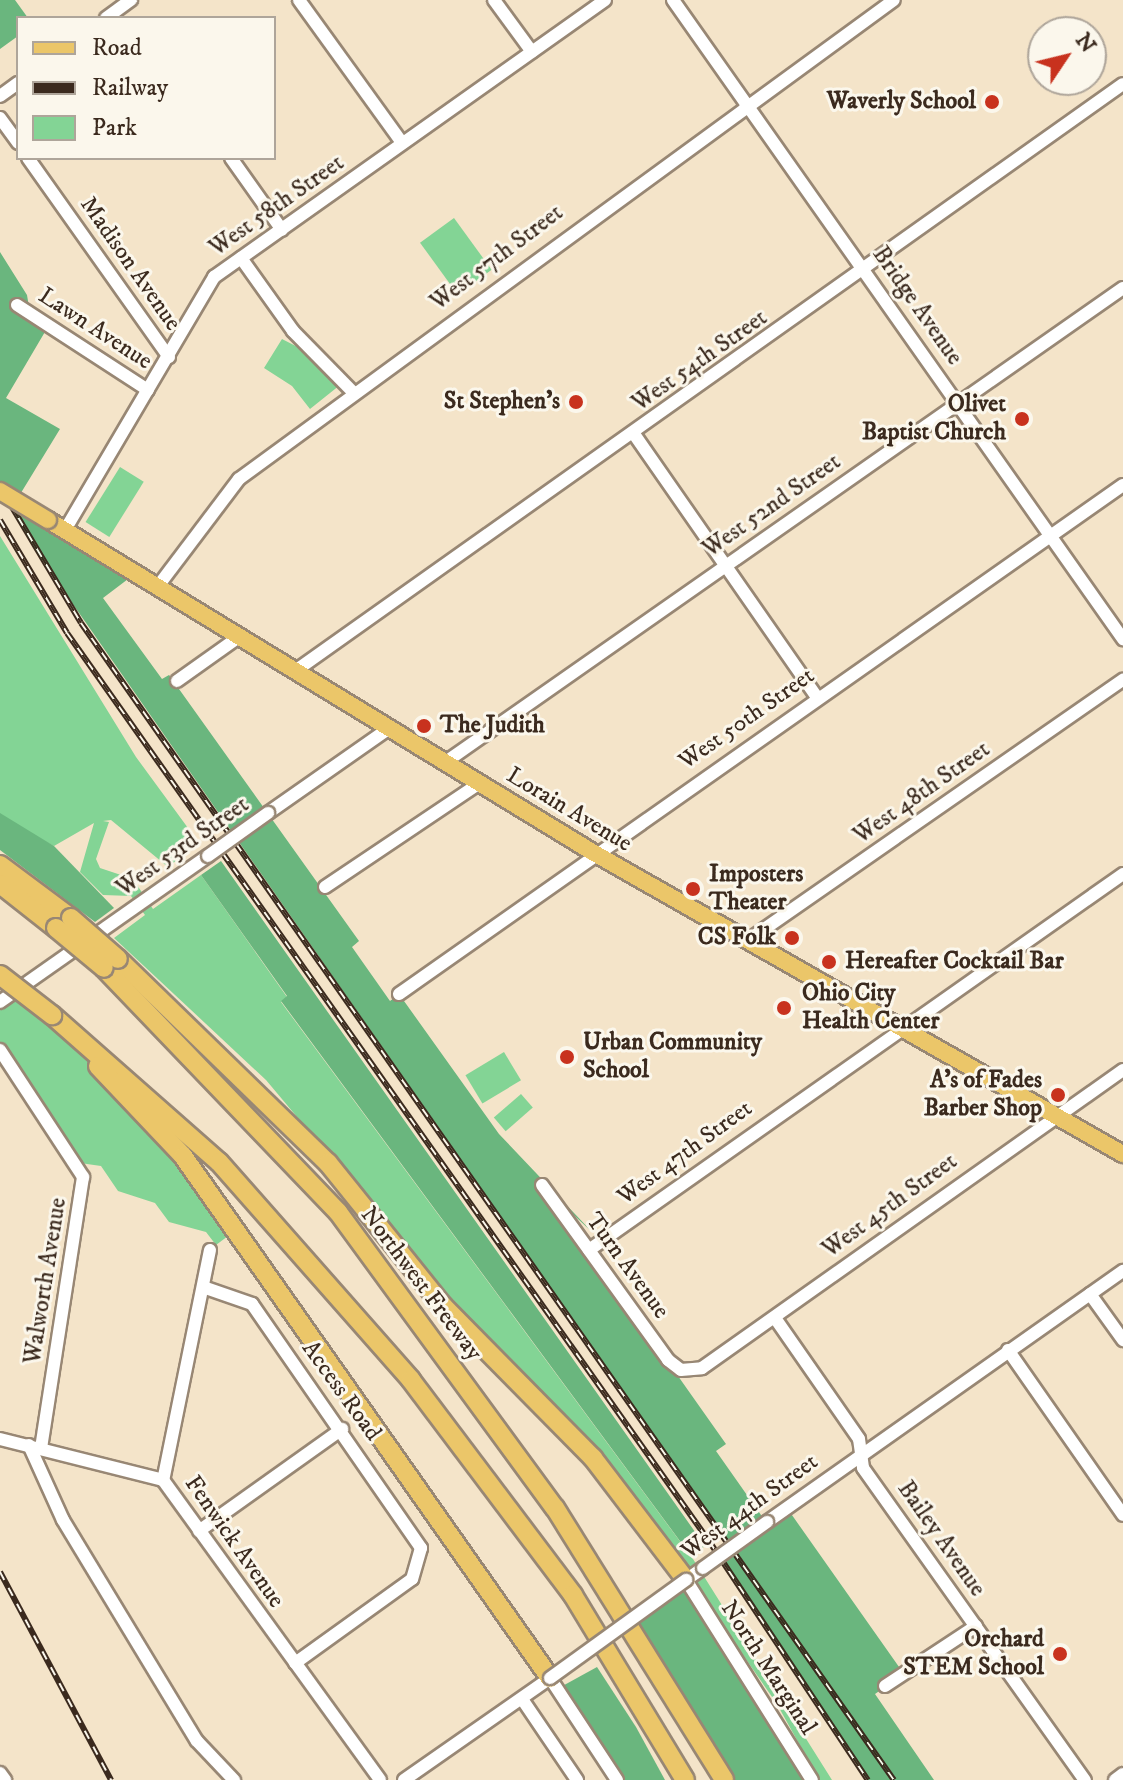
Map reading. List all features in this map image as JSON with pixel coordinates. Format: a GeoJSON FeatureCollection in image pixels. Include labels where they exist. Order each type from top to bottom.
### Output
{"type":"FeatureCollection","features":[{"type":"Feature","properties":{"kind":"highway"},"geometry":{"type":"LineString","coordinates":[[0,865],[64,923]]}},
{"type":"Feature","properties":{"kind":"highway","name":"Northwest Freeway"},"geometry":{"type":"LineString","coordinates":[[0,884],[64,923],[111,963],[338,1212],[555,1508],[724,1780]]}},
{"type":"Feature","properties":{"kind":"highway"},"geometry":{"type":"LineString","coordinates":[[111,963],[328,1163],[443,1306],[593,1458],[686,1580]]}},
{"type":"Feature","properties":{"kind":"highway"},"geometry":{"type":"LineString","coordinates":[[0,975],[56,1018],[219,1162],[411,1380],[573,1595],[685,1780]]}},
{"type":"Feature","properties":{"kind":"highway"},"geometry":{"type":"LineString","coordinates":[[56,1018],[183,1156],[550,1678]]}},
{"type":"Feature","properties":{"kind":"main road","name":"Lorain Avenue"},"geometry":{"type":"LineString","coordinates":[[0,491],[298,669],[447,761],[478,784],[594,853],[900,1030],[1123,1154]]}},
{"type":"Feature","properties":{"kind":"street"},"geometry":{"type":"LineString","coordinates":[[299,0],[402,143]]}},
{"type":"Feature","properties":{"kind":"street"},"geometry":{"type":"LineString","coordinates":[[494,0],[532,52]]}},
{"type":"Feature","properties":{"kind":"street","name":"West 58th Street"},"geometry":{"type":"LineString","coordinates":[[65,530],[214,277],[605,0]]}},
{"type":"Feature","properties":{"kind":"street","name":"Bridge Avenue"},"geometry":{"type":"LineString","coordinates":[[673,0],[1123,639]]}},
{"type":"Feature","properties":{"kind":"street","name":"West 57th Street"},"geometry":{"type":"LineString","coordinates":[[158,586],[239,479],[746,103],[894,0]]}},
{"type":"Feature","properties":{"kind":"street"},"geometry":{"type":"LineString","coordinates":[[108,16],[124,2]]}},
{"type":"Feature","properties":{"kind":"street","name":"West 54th Street"},"geometry":{"type":"LineString","coordinates":[[298,669],[866,271],[1123,84]]}},
{"type":"Feature","properties":{"kind":"street"},"geometry":{"type":"LineString","coordinates":[[0,118],[16,140]]}},
{"type":"Feature","properties":{"kind":"street","name":"Madison Avenue"},"geometry":{"type":"LineString","coordinates":[[29,160],[169,357]]}},
{"type":"Feature","properties":{"kind":"street"},"geometry":{"type":"LineString","coordinates":[[232,160],[282,230]]}},
{"type":"Feature","properties":{"kind":"street"},"geometry":{"type":"LineString","coordinates":[[241,258],[293,331],[354,393]]}},
{"type":"Feature","properties":{"kind":"street","name":"West 52nd Street"},"geometry":{"type":"LineString","coordinates":[[447,761],[1123,288]]}},
{"type":"Feature","properties":{"kind":"street","name":"Lawn Avenue"},"geometry":{"type":"LineString","coordinates":[[17,305],[148,390]]}},
{"type":"Feature","properties":{"kind":"street"},"geometry":{"type":"LineString","coordinates":[[634,434],[817,697]]}},
{"type":"Feature","properties":{"kind":"street","name":"West 50th Street"},"geometry":{"type":"LineString","coordinates":[[399,994],[594,853],[1123,485]]}},
{"type":"Feature","properties":{"kind":"street"},"geometry":{"type":"LineString","coordinates":[[177,681],[240,636]]}},
{"type":"Feature","properties":{"kind":"street","name":"West 48th Street"},"geometry":{"type":"LineString","coordinates":[[747,941],[1123,680]]}},
{"type":"Feature","properties":{"kind":"street","name":"West 53rd Street"},"geometry":{"type":"LineString","coordinates":[[0,1002],[391,727]]}},
{"type":"Feature","properties":{"kind":"street"},"geometry":{"type":"LineString","coordinates":[[325,887],[478,784]]}},
{"type":"Feature","properties":{"kind":"street","name":"West 47th Street"},"geometry":{"type":"LineString","coordinates":[[589,1250],[1123,874]]}},
{"type":"Feature","properties":{"kind":"street","name":"Walworth Avenue"},"geometry":{"type":"LineString","coordinates":[[0,1050],[83,1177],[35,1447]]}},
{"type":"Feature","properties":{"kind":"street","name":"West 45th Street"},"geometry":{"type":"LineString","coordinates":[[681,1370],[702,1368],[1123,1070]]}},
{"type":"Feature","properties":{"kind":"street","name":"Turn Avenue"},"geometry":{"type":"LineString","coordinates":[[542,1185],[681,1370]]}},
{"type":"Feature","properties":{"kind":"street","name":"Fenwick Avenue"},"geometry":{"type":"LineString","coordinates":[[210,1250],[163,1480],[380,1780]]}},
{"type":"Feature","properties":{"kind":"street","name":"West 44th Street"},"geometry":{"type":"LineString","coordinates":[[404,1780],[1123,1271]]}},
{"type":"Feature","properties":{"kind":"street","name":"Access Road"},"geometry":{"type":"LineString","coordinates":[[203,1287],[252,1304],[342,1429],[421,1548],[412,1579],[295,1663]]}},
{"type":"Feature","properties":{"kind":"street"},"geometry":{"type":"LineString","coordinates":[[1090,1294],[1123,1340]]}},
{"type":"Feature","properties":{"kind":"street","name":"Bailey Avenue"},"geometry":{"type":"LineString","coordinates":[[775,1318],[859,1439],[863,1468],[1085,1780]]}},
{"type":"Feature","properties":{"kind":"street"},"geometry":{"type":"LineString","coordinates":[[1008,1350],[1123,1515]]}},
{"type":"Feature","properties":{"kind":"street"},"geometry":{"type":"LineString","coordinates":[[199,1531],[342,1429]]}},
{"type":"Feature","properties":{"kind":"street"},"geometry":{"type":"LineString","coordinates":[[0,1439],[163,1480]]}},
{"type":"Feature","properties":{"kind":"street"},"geometry":{"type":"LineString","coordinates":[[35,1447],[63,1520],[197,1741],[234,1780]]}},
{"type":"Feature","properties":{"kind":"street","name":"North Marginal"},"geometry":{"type":"LineString","coordinates":[[686,1580],[812,1780]]}},
{"type":"Feature","properties":{"kind":"street"},"geometry":{"type":"LineString","coordinates":[[885,1686],[976,1626]]}},
{"type":"Feature","properties":{"kind":"street"},"geometry":{"type":"LineString","coordinates":[[550,1678],[617,1780]]}},
{"type":"Feature","properties":{"kind":"street"},"geometry":{"type":"LineString","coordinates":[[522,1699],[577,1780]]}},
{"type":"Feature","properties":{"kind":"street"},"geometry":{"type":"LineString","coordinates":[[0,1773],[5,1780]]}},
{"type":"Feature","properties":{"kind":"street"},"geometry":{"type":"LineString","coordinates":[[1115,1780],[1123,1774]]}},
{"type":"Feature","properties":{"kind":"green space"},"geometry":{"type":"Polygon","coordinates":[[[0,0],[15,0],[27,16],[16,16],[16,37],[0,49],[0,0]]]}},
{"type":"Feature","properties":{"kind":"green space"},"geometry":{"type":"Polygon","coordinates":[[[454,218],[492,270],[458,294],[420,243],[454,218]]]}},
{"type":"Feature","properties":{"kind":"green space"},"geometry":{"type":"Polygon","coordinates":[[[0,252],[27,295],[30,313],[49,325],[6,398],[60,429],[16,501],[136,573],[103,598],[162,679],[169,675],[359,941],[352,947],[390,1001],[399,994],[499,1134],[593,1233],[546,1189],[726,1444],[716,1451],[766,1522],[787,1508],[904,1674],[875,1694],[934,1780],[868,1780],[719,1556],[731,1547],[33,547],[0,487],[0,252]]]}},
{"type":"Feature","properties":{"kind":"green space"},"geometry":{"type":"Polygon","coordinates":[[[282,339],[319,358],[340,385],[310,409],[292,386],[264,368],[282,339]]]}},
{"type":"Feature","properties":{"kind":"green space"},"geometry":{"type":"Polygon","coordinates":[[[120,467],[144,482],[109,537],[86,522],[120,467]]]}},
{"type":"Feature","properties":{"kind":"green space"},"geometry":{"type":"Polygon","coordinates":[[[0,536],[136,757],[199,843],[168,867],[111,820],[103,821],[109,822],[96,859],[100,868],[133,879],[153,909],[201,875],[287,997],[281,1002],[693,1559],[832,1780],[819,1780],[777,1704],[603,1454],[471,1324],[266,1080],[114,938],[145,915],[131,896],[103,895],[80,872],[94,823],[54,846],[0,820],[0,536]]]}},
{"type":"Feature","properties":{"kind":"green space"},"geometry":{"type":"Polygon","coordinates":[[[0,813],[54,846],[114,908],[95,922],[0,850],[0,813]]]}},
{"type":"Feature","properties":{"kind":"green space"},"geometry":{"type":"Polygon","coordinates":[[[221,861],[705,1546],[691,1556],[281,1001],[287,996],[201,875],[221,861]]]}},
{"type":"Feature","properties":{"kind":"green space"},"geometry":{"type":"Polygon","coordinates":[[[19,990],[60,1021],[236,1230],[216,1245],[206,1232],[169,1222],[155,1203],[118,1191],[101,1166],[80,1163],[0,1050],[0,1003],[19,990]]]}},
{"type":"Feature","properties":{"kind":"green space"},"geometry":{"type":"Polygon","coordinates":[[[504,1052],[521,1080],[482,1103],[465,1075],[504,1052]]]}},
{"type":"Feature","properties":{"kind":"green space"},"geometry":{"type":"Polygon","coordinates":[[[521,1094],[533,1108],[506,1131],[494,1118],[521,1094]]]}},
{"type":"Feature","properties":{"kind":"green space"},"geometry":{"type":"Polygon","coordinates":[[[686,1580],[812,1780],[724,1780],[630,1620],[686,1580]]]}},
{"type":"Feature","properties":{"kind":"green space"},"geometry":{"type":"Polygon","coordinates":[[[597,1667],[636,1727],[665,1780],[617,1780],[557,1689],[597,1667]]]}},
{"type":"Feature","properties":{"kind":"railway"},"geometry":{"type":"LineString","coordinates":[[0,487],[81,623],[894,1780]]}},
{"type":"Feature","properties":{"kind":"railway"},"geometry":{"type":"LineString","coordinates":[[0,520],[67,633],[709,1541],[868,1780]]}},
{"type":"Feature","properties":{"kind":"railway"},"geometry":{"type":"LineString","coordinates":[[0,1572],[111,1780]]}},
{"type":"Feature","properties":{"kind":"place","name":"Waverly School"},"geometry":{"type":"Point","coordinates":[992,102]}},
{"type":"Feature","properties":{"kind":"place","name":"St Stephen's"},"geometry":{"type":"Point","coordinates":[576,402]}},
{"type":"Feature","properties":{"kind":"place","name":"Olivet Baptist Church"},"geometry":{"type":"Point","coordinates":[1022,419]}},
{"type":"Feature","properties":{"kind":"place","name":"The Judith"},"geometry":{"type":"Point","coordinates":[424,726]}},
{"type":"Feature","properties":{"kind":"place","name":"Imposters Theater"},"geometry":{"type":"Point","coordinates":[693,889]}},
{"type":"Feature","properties":{"kind":"place","name":"CS Folk"},"geometry":{"type":"Point","coordinates":[792,938]}},
{"type":"Feature","properties":{"kind":"place","name":"Hereafter Cocktail Bar"},"geometry":{"type":"Point","coordinates":[829,962]}},
{"type":"Feature","properties":{"kind":"place","name":"Ohio City Health Center"},"geometry":{"type":"Point","coordinates":[784,1008]}},
{"type":"Feature","properties":{"kind":"place","name":"Urban Community School"},"geometry":{"type":"Point","coordinates":[567,1057]}},
{"type":"Feature","properties":{"kind":"place","name":"A's of Fades Barber Shop"},"geometry":{"type":"Point","coordinates":[1058,1095]}},
{"type":"Feature","properties":{"kind":"place","name":"Orchard STEM School"},"geometry":{"type":"Point","coordinates":[1060,1654]}}]}
